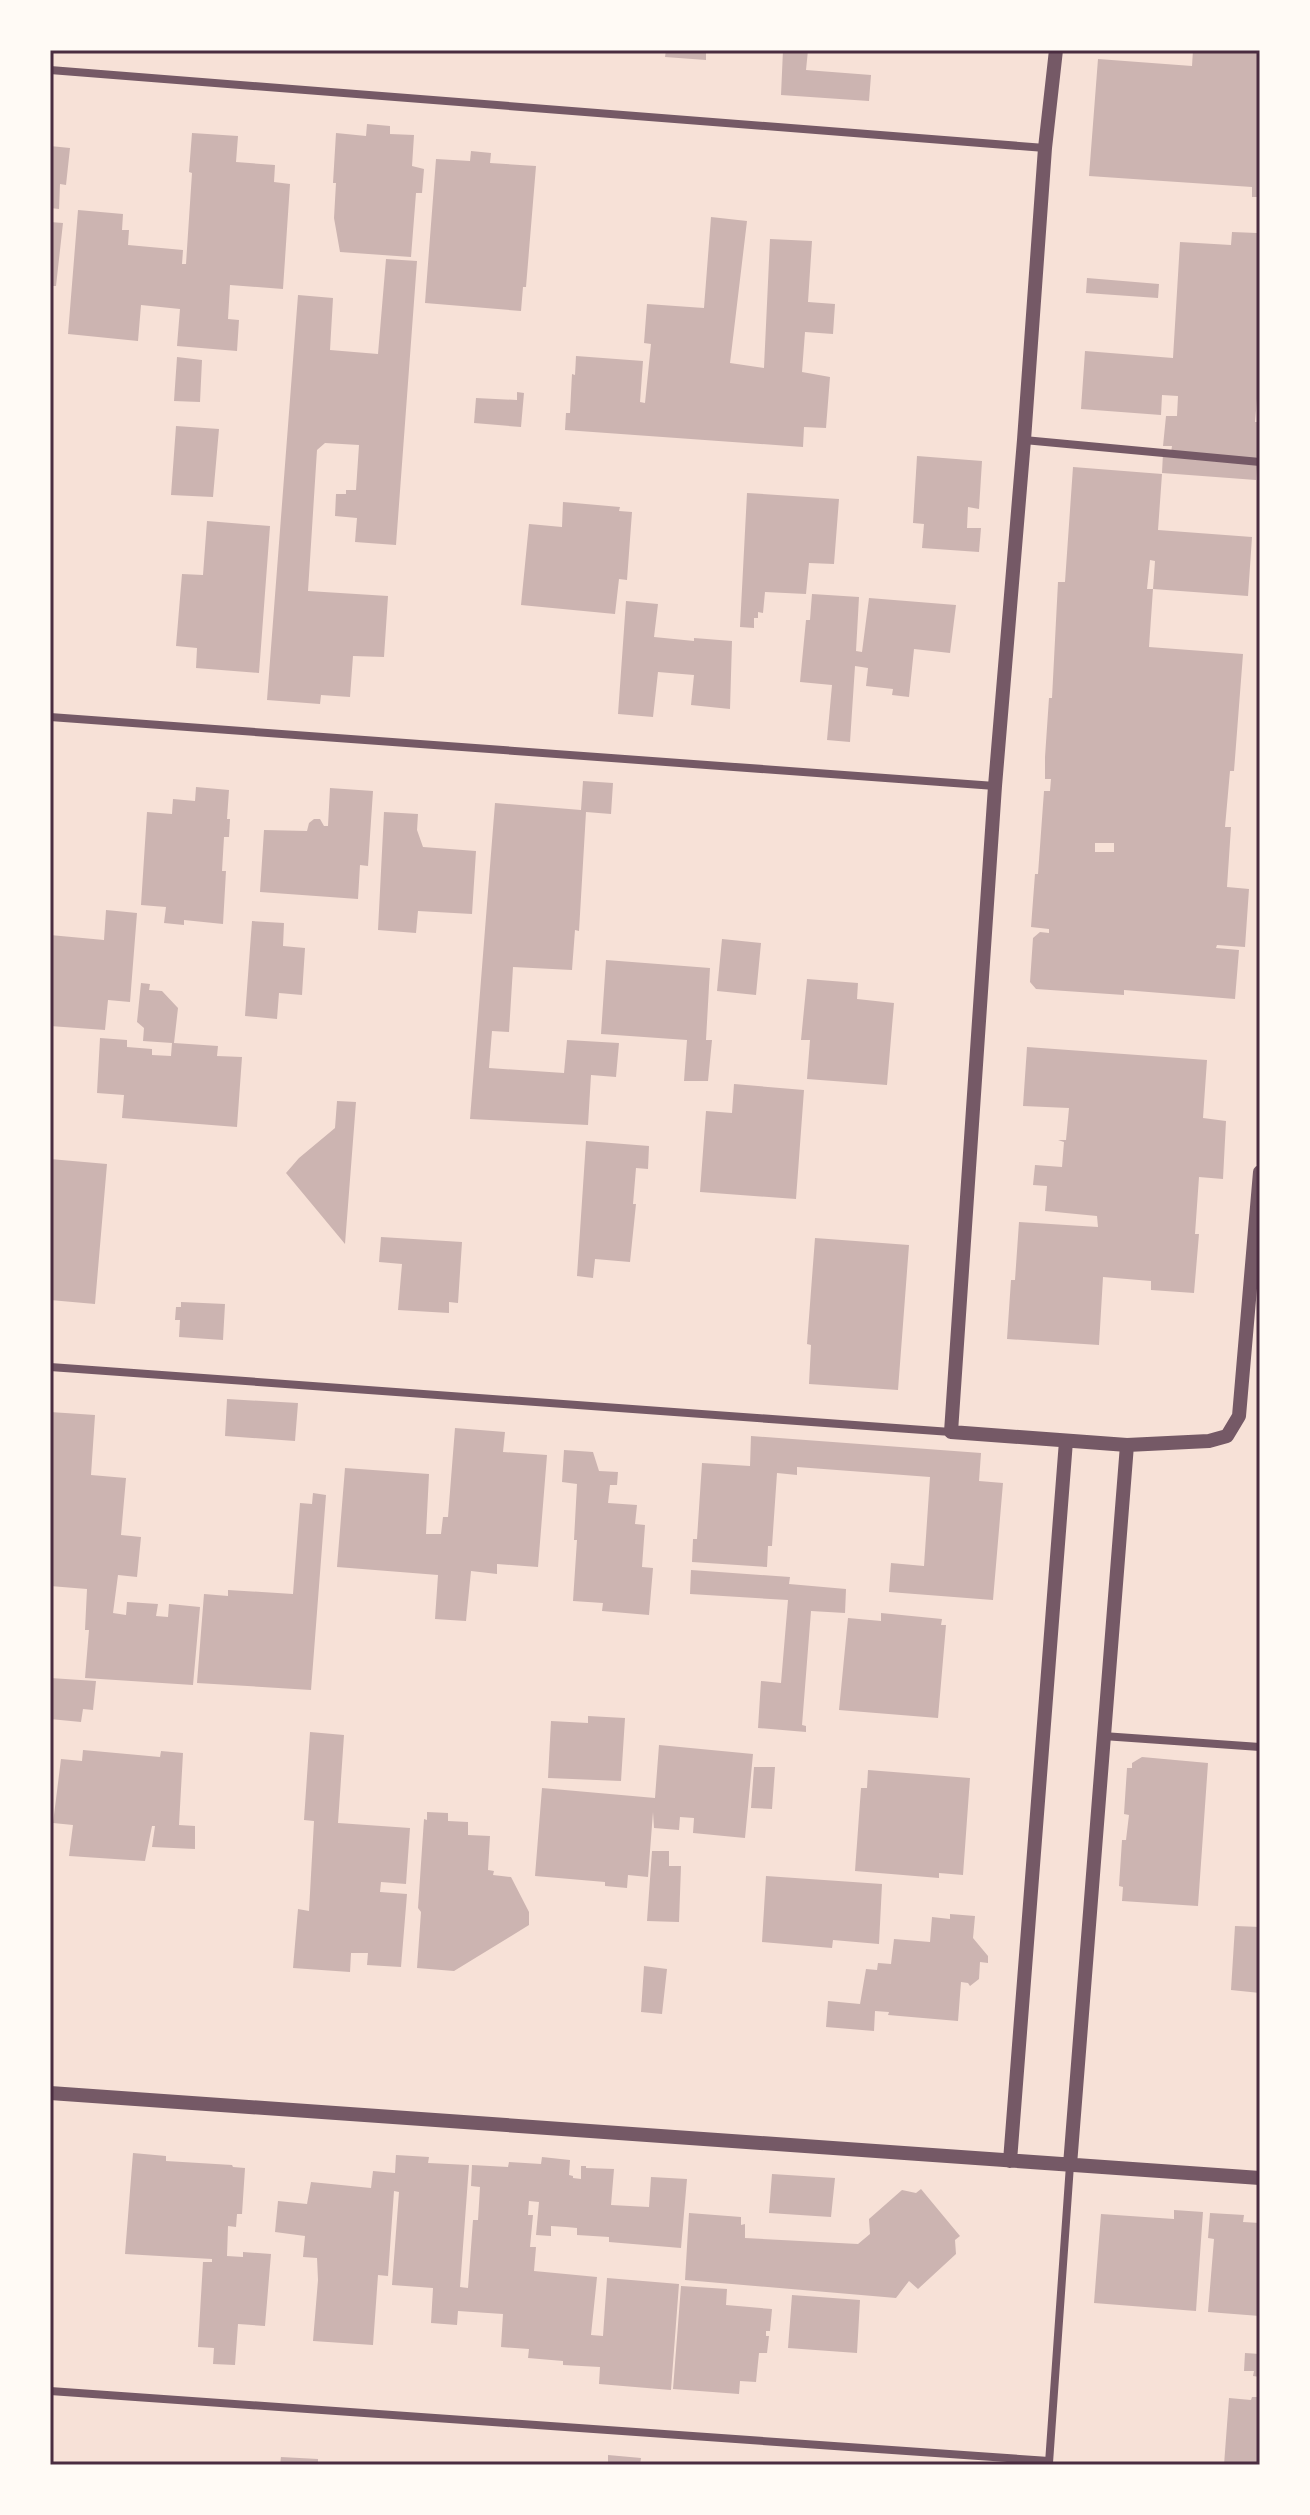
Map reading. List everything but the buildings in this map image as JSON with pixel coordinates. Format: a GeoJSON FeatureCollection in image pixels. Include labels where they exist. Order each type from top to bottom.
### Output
{"type":"FeatureCollection","features":[{"type":"Feature","properties":{"kind":"street"},"geometry":{"type":"LineString","coordinates":[[951,1432],[995,786],[1045,148],[1056,50]]}},
{"type":"Feature","properties":{"kind":"street"},"geometry":{"type":"LineString","coordinates":[[50,70],[1045,148]]}},
{"type":"Feature","properties":{"kind":"street"},"geometry":{"type":"LineString","coordinates":[[1024,440],[1260,462]]}},
{"type":"Feature","properties":{"kind":"street"},"geometry":{"type":"LineString","coordinates":[[50,717],[995,786]]}},
{"type":"Feature","properties":{"kind":"street"},"geometry":{"type":"LineString","coordinates":[[50,1367],[1127,1445],[1219,1439],[1227,1436],[1239,1416],[1260,1172]]}},
{"type":"Feature","properties":{"kind":"street"},"geometry":{"type":"LineString","coordinates":[[1010,2161],[1066,1441]]}},
{"type":"Feature","properties":{"kind":"street"},"geometry":{"type":"LineString","coordinates":[[50,2391],[1049,2463],[1127,1445]]}},
{"type":"Feature","properties":{"kind":"street"},"geometry":{"type":"LineString","coordinates":[[1103,1736],[1260,1747]]}},
{"type":"Feature","properties":{"kind":"street"},"geometry":{"type":"LineString","coordinates":[[50,2093],[1260,2178]]}}]}
